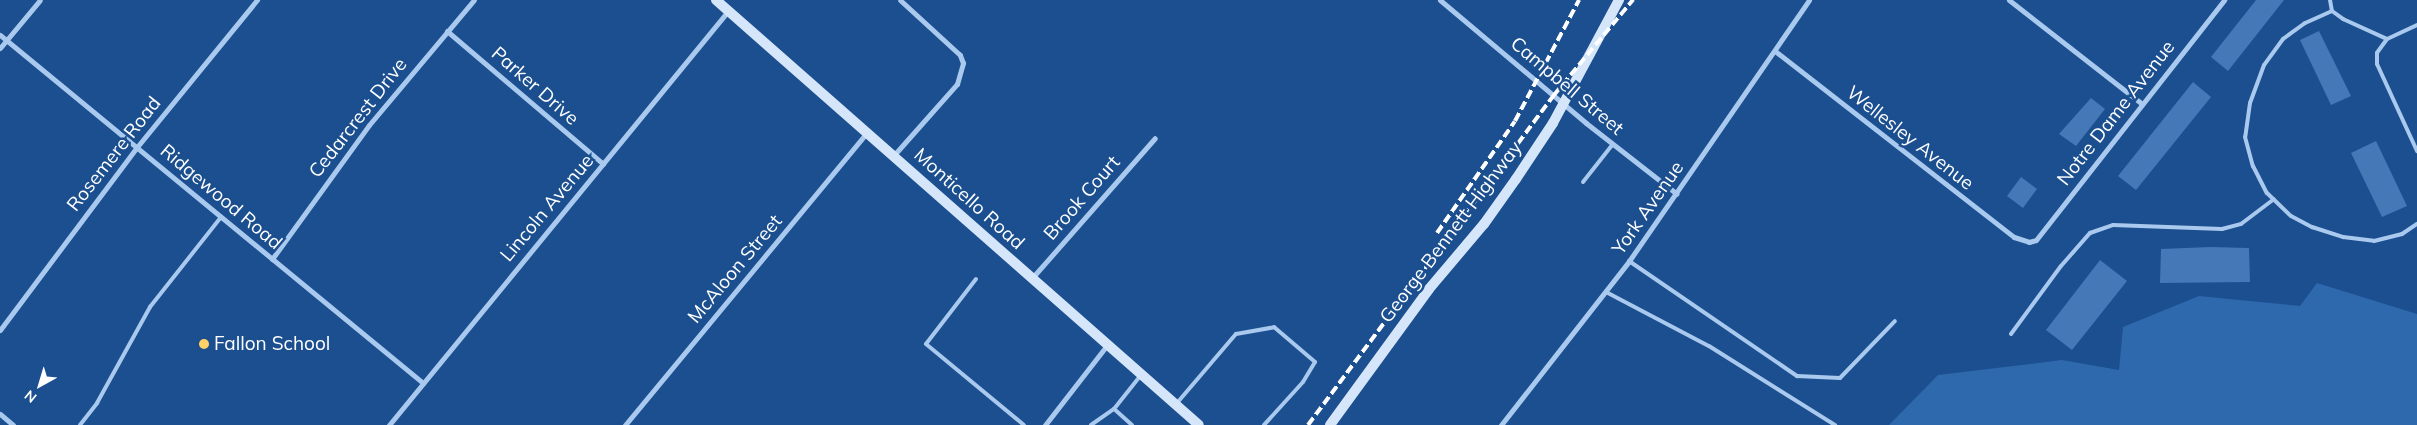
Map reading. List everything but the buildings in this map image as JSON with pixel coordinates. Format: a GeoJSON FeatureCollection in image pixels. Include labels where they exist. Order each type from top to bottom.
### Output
{"type":"FeatureCollection","features":[{"type":"Feature","properties":{"kind":"street"},"geometry":{"type":"LineString","coordinates":[[0,48],[40,0]]}},
{"type":"Feature","properties":{"kind":"street","name":"Rosemere Road"},"geometry":{"type":"LineString","coordinates":[[0,330],[137,147],[257,0]]}},
{"type":"Feature","properties":{"kind":"street","name":"Cedarcrest Drive"},"geometry":{"type":"LineString","coordinates":[[272,259],[369,125],[474,0]]}},
{"type":"Feature","properties":{"kind":"street","name":"Monticello Road"},"geometry":{"type":"LineString","coordinates":[[716,0],[1199,425]]}},
{"type":"Feature","properties":{"kind":"street"},"geometry":{"type":"LineString","coordinates":[[894,155],[957,84],[964,63],[960,54],[900,0]]}},
{"type":"Feature","properties":{"kind":"street","name":"Campbell Street"},"geometry":{"type":"LineString","coordinates":[[1440,0],[1613,144],[1677,194]]}},
{"type":"Feature","properties":{"kind":"street","name":"George Bennett Highway"},"geometry":{"type":"LineString","coordinates":[[1330,425],[1429,289],[1510,187],[1563,103],[1619,0]]}},
{"type":"Feature","properties":{"kind":"street","name":"York Avenue"},"geometry":{"type":"LineString","coordinates":[[1501,425],[1629,262],[1809,0]]}},
{"type":"Feature","properties":{"kind":"street"},"geometry":{"type":"LineString","coordinates":[[2009,0],[2141,103]]}},
{"type":"Feature","properties":{"kind":"street","name":"Notre Dame Avenue"},"geometry":{"type":"LineString","coordinates":[[2029,242],[2036,240],[2141,103],[2224,0]]}},
{"type":"Feature","properties":{"kind":"street","name":"Lincoln Avenue"},"geometry":{"type":"LineString","coordinates":[[389,425],[728,11]]}},
{"type":"Feature","properties":{"kind":"street","name":"Parker Drive"},"geometry":{"type":"LineString","coordinates":[[447,31],[603,164]]}},
{"type":"Feature","properties":{"kind":"street","name":"Ridgewood Road"},"geometry":{"type":"LineString","coordinates":[[0,35],[423,383]]}},
{"type":"Feature","properties":{"kind":"street","name":"Wellesley Avenue"},"geometry":{"type":"LineString","coordinates":[[1775,51],[2014,237],[2029,242]]}},
{"type":"Feature","properties":{"kind":"street","name":"McAloon Street"},"geometry":{"type":"LineString","coordinates":[[625,425],[867,132]]}},
{"type":"Feature","properties":{"kind":"street","name":"Brook Court"},"geometry":{"type":"LineString","coordinates":[[1032,278],[1154,138]]}},
{"type":"Feature","properties":{"kind":"street"},"geometry":{"type":"LineString","coordinates":[[1046,425],[1107,344]]}},
{"type":"Feature","properties":{"kind":"street"},"geometry":{"type":"LineString","coordinates":[[0,414],[13,425]]}},
{"type":"Feature","properties":{"kind":"lane"},"geometry":{"type":"LineString","coordinates":[[2330,0],[2332,11],[2343,19],[2387,39]]}},
{"type":"Feature","properties":{"kind":"lane"},"geometry":{"type":"LineString","coordinates":[[2332,11],[2305,23],[2283,39],[2264,65],[2250,103],[2245,137],[2252,166],[2274,199],[2291,216],[2343,237],[2374,241],[2402,234],[2417,224]]}},
{"type":"Feature","properties":{"kind":"lane"},"geometry":{"type":"LineString","coordinates":[[2417,25],[2387,39],[2377,53],[2377,64],[2417,151]]}},
{"type":"Feature","properties":{"kind":"lane"},"geometry":{"type":"LineString","coordinates":[[1583,182],[1613,144]]}},
{"type":"Feature","properties":{"kind":"lane"},"geometry":{"type":"LineString","coordinates":[[2011,334],[2061,266],[2090,233],[2113,225],[2222,229],[2241,224],[2274,199]]}},
{"type":"Feature","properties":{"kind":"lane"},"geometry":{"type":"LineString","coordinates":[[80,425],[97,403],[150,307],[221,217]]}},
{"type":"Feature","properties":{"kind":"lane"},"geometry":{"type":"LineString","coordinates":[[1629,262],[1797,376],[1840,378],[1895,321]]}},
{"type":"Feature","properties":{"kind":"lane"},"geometry":{"type":"LineString","coordinates":[[976,279],[926,344],[1024,425]]}},
{"type":"Feature","properties":{"kind":"lane"},"geometry":{"type":"LineString","coordinates":[[1606,292],[1709,346],[1835,425]]}},
{"type":"Feature","properties":{"kind":"lane"},"geometry":{"type":"LineString","coordinates":[[1176,404],[1236,334],[1274,327],[1315,362],[1303,382],[1264,425]]}},
{"type":"Feature","properties":{"kind":"lane"},"geometry":{"type":"LineString","coordinates":[[1091,425],[1114,409],[1142,375]]}},
{"type":"Feature","properties":{"kind":"lane"},"geometry":{"type":"LineString","coordinates":[[1114,409],[1132,425]]}},
{"type":"Feature","properties":{"kind":"shaded area"},"geometry":{"type":"Polygon","coordinates":[[[2317,283],[2417,314],[2417,425],[1889,425],[1938,375],[2062,360],[2119,370],[2123,327],[2199,296],[2300,306],[2317,283]]]}},
{"type":"Feature","properties":{"kind":"railway"},"geometry":{"type":"LineString","coordinates":[[1437,233],[1515,121],[1579,0]]}},
{"type":"Feature","properties":{"kind":"railway"},"geometry":{"type":"LineString","coordinates":[[1308,425],[1554,95],[1633,0]]}},
{"type":"Feature","properties":{"kind":"place","name":"Fallon School"},"geometry":{"type":"Point","coordinates":[204,344]}}]}
